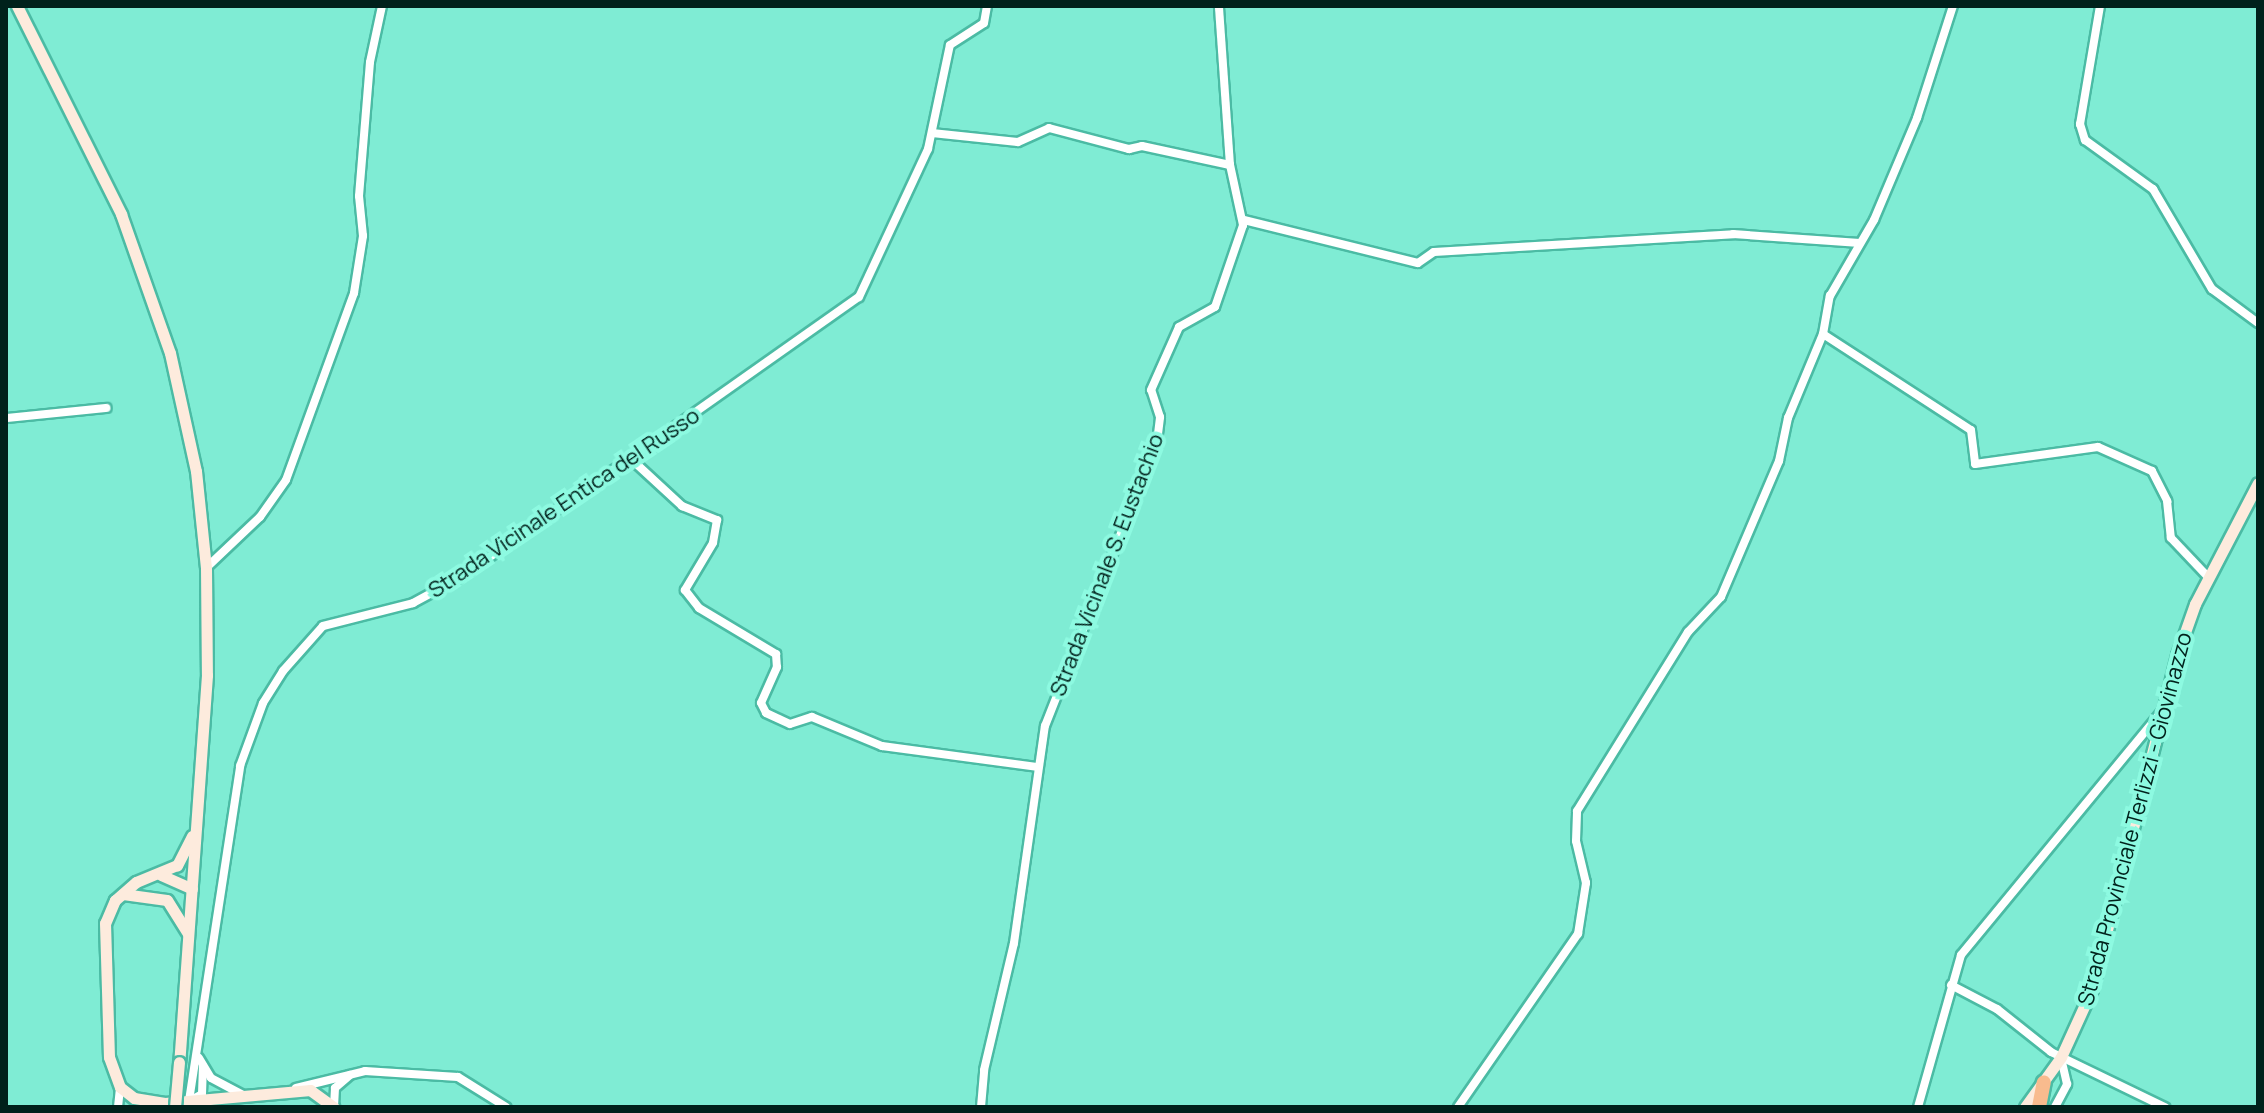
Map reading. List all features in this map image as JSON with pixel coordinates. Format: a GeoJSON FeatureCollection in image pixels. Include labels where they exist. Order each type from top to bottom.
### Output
{"type":"FeatureCollection","features":[{"type":"Feature","properties":{"kind":"highway"},"geometry":{"type":"LineString","coordinates":[[2039,1107],[2044,1082]]}},
{"type":"Feature","properties":{"kind":"main road"},"geometry":{"type":"LineString","coordinates":[[17,6],[121,214],[157,311],[188,431],[206,568],[207,675],[175,1107]]}},
{"type":"Feature","properties":{"kind":"main road","name":"Strada Provinciale Terlizzi - Giovinazzo"},"geometry":{"type":"LineString","coordinates":[[2025,1107],[2061,1057],[2092,989],[2162,711],[2195,604],[2258,483]]}},
{"type":"Feature","properties":{"kind":"main road"},"geometry":{"type":"LineString","coordinates":[[197,821],[186,852],[161,875],[136,882],[109,911],[103,940],[109,1057],[120,1087],[131,1103],[189,1101],[291,1089],[310,1090],[334,1107]]}},
{"type":"Feature","properties":{"kind":"main road"},"geometry":{"type":"LineString","coordinates":[[161,875],[192,889]]}},
{"type":"Feature","properties":{"kind":"main road"},"geometry":{"type":"LineString","coordinates":[[123,894],[167,900],[192,889]]}},
{"type":"Feature","properties":{"kind":"main road"},"geometry":{"type":"LineString","coordinates":[[167,900],[188,933]]}},
{"type":"Feature","properties":{"kind":"street"},"geometry":{"type":"LineString","coordinates":[[206,568],[260,517],[286,480],[354,293],[363,236],[359,196],[370,62],[382,6]]}},
{"type":"Feature","properties":{"kind":"street","name":"Strada Vicinale Entica del Russo"},"geometry":{"type":"LineString","coordinates":[[189,1101],[201,1062],[206,965],[240,766],[263,703],[283,671],[323,626],[430,596],[859,297],[932,133],[950,45],[984,23],[987,6]]}},
{"type":"Feature","properties":{"kind":"street"},"geometry":{"type":"LineString","coordinates":[[1219,6],[1230,165],[1244,220],[1418,263],[1434,252],[1733,234],[1860,243]]}},
{"type":"Feature","properties":{"kind":"street"},"geometry":{"type":"LineString","coordinates":[[1458,1107],[1578,934],[1586,883],[1576,841],[1577,811],[1688,632],[1721,597],[1779,461],[1788,418],[1823,334],[1830,296],[1860,243],[1917,118],[1953,6]]}},
{"type":"Feature","properties":{"kind":"street"},"geometry":{"type":"LineString","coordinates":[[2100,6],[2080,124],[2085,140],[2153,189],[2212,289],[2258,323]]}},
{"type":"Feature","properties":{"kind":"street"},"geometry":{"type":"LineString","coordinates":[[932,133],[1018,142],[1049,128],[1129,149],[1142,146],[1230,165]]}},
{"type":"Feature","properties":{"kind":"street","name":"Strada Vicinale S. Eustachio"},"geometry":{"type":"LineString","coordinates":[[981,1107],[984,1070],[1014,943],[1037,767],[1057,690],[1157,442],[1160,417],[1151,390],[1179,327],[1215,307],[1244,220]]}},
{"type":"Feature","properties":{"kind":"street"},"geometry":{"type":"LineString","coordinates":[[1823,334],[1971,430],[1975,464],[2098,447],[2152,471],[2167,501],[2171,538],[2209,578]]}},
{"type":"Feature","properties":{"kind":"street"},"geometry":{"type":"LineString","coordinates":[[6,418],[107,408]]}},
{"type":"Feature","properties":{"kind":"street"},"geometry":{"type":"LineString","coordinates":[[630,458],[682,506],[717,520],[713,543],[685,590],[699,608],[776,654],[777,667],[761,703],[766,713],[790,724],[812,717],[882,746],[1037,767]]}},
{"type":"Feature","properties":{"kind":"street"},"geometry":{"type":"LineString","coordinates":[[1918,1107],[1961,955],[2162,711]]}},
{"type":"Feature","properties":{"kind":"street"},"geometry":{"type":"LineString","coordinates":[[1951,985],[1997,1009],[2061,1057],[2165,1107]]}},
{"type":"Feature","properties":{"kind":"street"},"geometry":{"type":"LineString","coordinates":[[2055,1107],[2067,1084],[2061,1057]]}},
{"type":"Feature","properties":{"kind":"street"},"geometry":{"type":"LineString","coordinates":[[201,1062],[217,1083],[245,1096]]}},
{"type":"Feature","properties":{"kind":"street"},"geometry":{"type":"LineString","coordinates":[[334,1107],[335,1088],[351,1074]]}},
{"type":"Feature","properties":{"kind":"street"},"geometry":{"type":"LineString","coordinates":[[291,1089],[351,1074],[458,1077],[506,1107]]}},
{"type":"Feature","properties":{"kind":"street"},"geometry":{"type":"LineString","coordinates":[[118,1107],[120,1087]]}}]}
